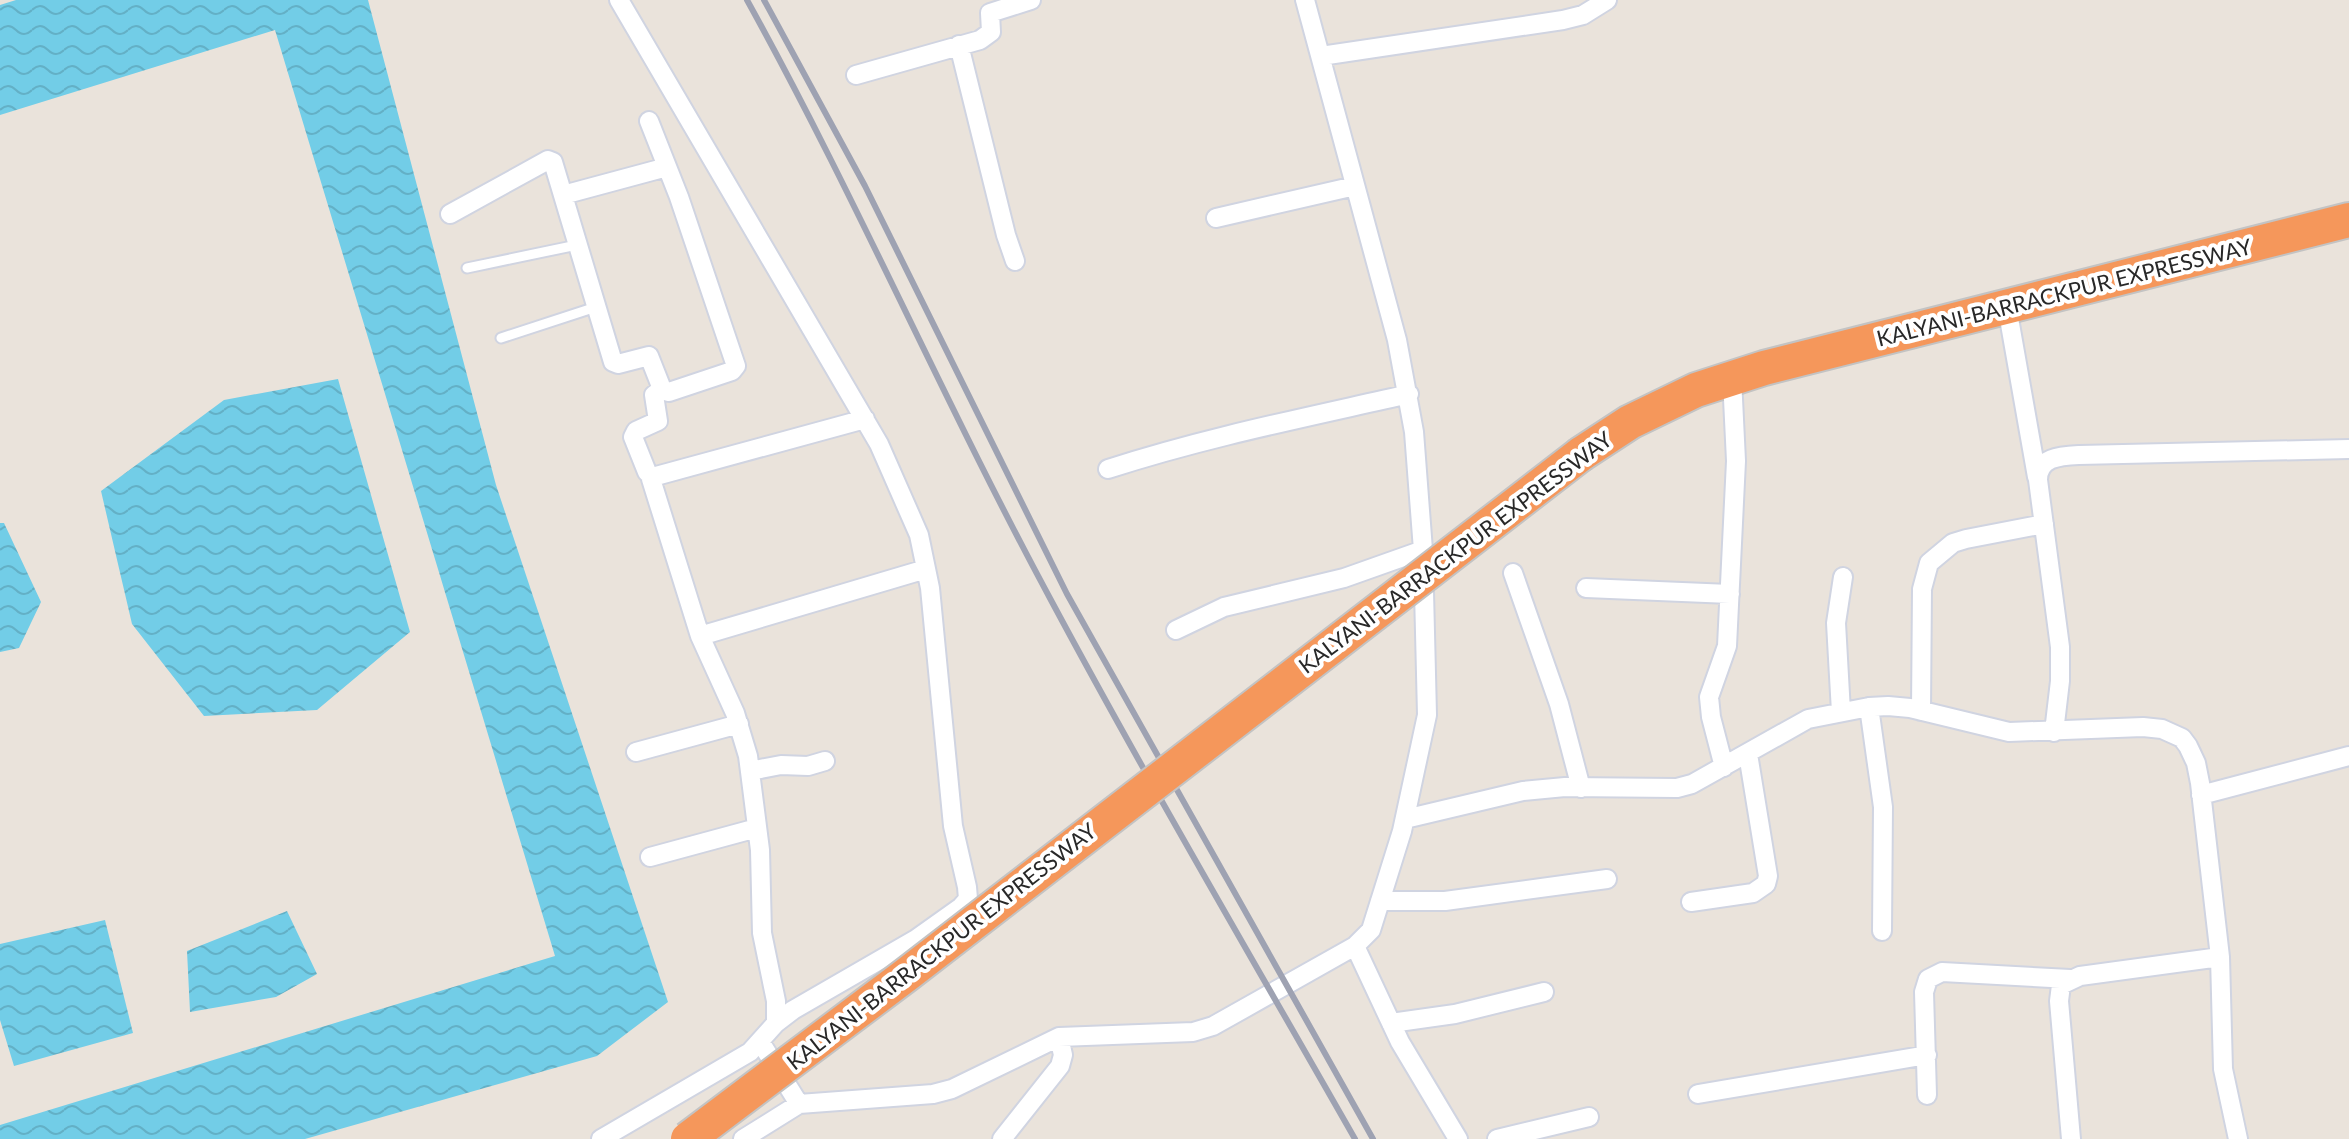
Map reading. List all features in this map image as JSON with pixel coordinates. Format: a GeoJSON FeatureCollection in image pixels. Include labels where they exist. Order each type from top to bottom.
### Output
{"type":"FeatureCollection","features":[{"type":"Feature","properties":{"kind":"highway","name":"KALYANI-BARRACKPUR EXPRESSWAY"},"geometry":{"type":"LineString","coordinates":[[688,1139],[906,975],[1581,454],[1630,422],[1696,390],[1764,368],[2349,220]]}},
{"type":"Feature","properties":{"kind":"street"},"geometry":{"type":"LineString","coordinates":[[601,1139],[750,1052],[776,1023],[793,1010],[916,939],[968,899],[953,826],[930,588],[919,535],[865,419],[619,0]]}},
{"type":"Feature","properties":{"kind":"street"},"geometry":{"type":"LineString","coordinates":[[856,75],[989,36],[989,16],[993,12],[1031,0]]}},
{"type":"Feature","properties":{"kind":"street"},"geometry":{"type":"LineString","coordinates":[[743,1139],[799,1104],[933,1094],[952,1089],[1059,1037],[1193,1032],[1213,1026],[1355,946],[1371,930],[1405,819],[1427,715],[1423,550],[1409,394],[1305,0]]}},
{"type":"Feature","properties":{"kind":"street"},"geometry":{"type":"LineString","coordinates":[[1321,56],[1563,20],[1583,15],[1607,0]]}},
{"type":"Feature","properties":{"kind":"street"},"geometry":{"type":"LineString","coordinates":[[959,45],[1015,261]]}},
{"type":"Feature","properties":{"kind":"street"},"geometry":{"type":"LineString","coordinates":[[649,121],[736,366],[732,371],[669,392],[662,390],[655,393],[653,398],[658,421],[636,431],[633,437],[647,472],[653,477],[700,636],[739,724],[750,771],[757,828],[762,933],[776,1001],[776,1023]]}},
{"type":"Feature","properties":{"kind":"street"},"geometry":{"type":"LineString","coordinates":[[450,214],[548,160],[553,162],[613,362],[618,364],[649,356],[662,390]]}},
{"type":"Feature","properties":{"kind":"street"},"geometry":{"type":"LineString","coordinates":[[563,195],[667,167]]}},
{"type":"Feature","properties":{"kind":"street"},"geometry":{"type":"LineString","coordinates":[[1216,218],[1355,186]]}},
{"type":"Feature","properties":{"kind":"street"},"geometry":{"type":"LineString","coordinates":[[2007,307],[2038,480],[2060,647],[2054,732]]}},
{"type":"Feature","properties":{"kind":"street"},"geometry":{"type":"LineString","coordinates":[[1724,767],[1709,697],[1727,646],[1736,461],[1732,378]]}},
{"type":"Feature","properties":{"kind":"street"},"geometry":{"type":"LineString","coordinates":[[1108,469],[1230,434],[1409,394]]}},
{"type":"Feature","properties":{"kind":"street"},"geometry":{"type":"LineString","coordinates":[[653,477],[865,419]]}},
{"type":"Feature","properties":{"kind":"street"},"geometry":{"type":"LineString","coordinates":[[2038,480],[2038,471],[2044,462],[2064,456],[2349,449]]}},
{"type":"Feature","properties":{"kind":"street"},"geometry":{"type":"LineString","coordinates":[[1921,711],[1922,589],[1929,563],[1953,543],[2044,524]]}},
{"type":"Feature","properties":{"kind":"street"},"geometry":{"type":"LineString","coordinates":[[1176,630],[1224,607],[1344,578],[1423,550]]}},
{"type":"Feature","properties":{"kind":"street"},"geometry":{"type":"LineString","coordinates":[[700,636],[926,569]]}},
{"type":"Feature","properties":{"kind":"street"},"geometry":{"type":"LineString","coordinates":[[1513,573],[1559,704],[1581,788]]}},
{"type":"Feature","properties":{"kind":"street"},"geometry":{"type":"LineString","coordinates":[[1841,712],[1836,623],[1843,577]]}},
{"type":"Feature","properties":{"kind":"street"},"geometry":{"type":"LineString","coordinates":[[1586,588],[1730,594]]}},
{"type":"Feature","properties":{"kind":"street"},"geometry":{"type":"LineString","coordinates":[[1405,819],[1523,791],[1581,788],[1668,790],[1692,784],[1808,719],[1869,707],[1900,706],[2009,732],[2143,727],[2172,732],[2188,746],[2196,763],[2220,957],[2223,1069],[2238,1139]]}},
{"type":"Feature","properties":{"kind":"street"},"geometry":{"type":"LineString","coordinates":[[1869,707],[1883,807],[1882,931]]}},
{"type":"Feature","properties":{"kind":"street"},"geometry":{"type":"LineString","coordinates":[[636,752],[739,724]]}},
{"type":"Feature","properties":{"kind":"street"},"geometry":{"type":"LineString","coordinates":[[1691,902],[1753,893],[1766,884],[1768,876],[1748,754]]}},
{"type":"Feature","properties":{"kind":"street"},"geometry":{"type":"LineString","coordinates":[[2201,795],[2349,756]]}},
{"type":"Feature","properties":{"kind":"street"},"geometry":{"type":"LineString","coordinates":[[750,771],[781,765],[808,766],[825,761]]}},
{"type":"Feature","properties":{"kind":"street"},"geometry":{"type":"LineString","coordinates":[[650,857],[757,828]]}},
{"type":"Feature","properties":{"kind":"street"},"geometry":{"type":"LineString","coordinates":[[1380,901],[1445,901],[1607,879]]}},
{"type":"Feature","properties":{"kind":"street"},"geometry":{"type":"LineString","coordinates":[[1355,946],[1391,1023],[1458,1139]]}},
{"type":"Feature","properties":{"kind":"street"},"geometry":{"type":"LineString","coordinates":[[1927,1095],[1924,992],[1928,979],[1935,975],[1942,972],[2070,979],[2220,957]]}},
{"type":"Feature","properties":{"kind":"street"},"geometry":{"type":"LineString","coordinates":[[2070,979],[2061,985],[2059,1001],[2071,1139]]}},
{"type":"Feature","properties":{"kind":"street"},"geometry":{"type":"LineString","coordinates":[[1391,1023],[1455,1014],[1544,992]]}},
{"type":"Feature","properties":{"kind":"street"},"geometry":{"type":"LineString","coordinates":[[1002,1139],[1060,1066],[1063,1055],[1059,1037]]}},
{"type":"Feature","properties":{"kind":"street"},"geometry":{"type":"LineString","coordinates":[[761,1043],[799,1104]]}},
{"type":"Feature","properties":{"kind":"street"},"geometry":{"type":"LineString","coordinates":[[1698,1094],[1927,1055]]}},
{"type":"Feature","properties":{"kind":"street"},"geometry":{"type":"LineString","coordinates":[[1497,1139],[1589,1117]]}},
{"type":"Feature","properties":{"kind":"lane"},"geometry":{"type":"LineString","coordinates":[[467,268],[577,245]]}},
{"type":"Feature","properties":{"kind":"lane"},"geometry":{"type":"LineString","coordinates":[[501,338],[596,307]]}},
{"type":"Feature","properties":{"kind":"water"},"geometry":{"type":"Polygon","coordinates":[[[16,0],[368,0],[496,485],[668,1002],[597,1056],[305,1139],[0,1139],[0,1125],[555,956],[275,30],[0,115],[0,5],[16,0]]]}},
{"type":"Feature","properties":{"kind":"water"},"geometry":{"type":"Polygon","coordinates":[[[338,379],[410,632],[317,710],[204,716],[132,624],[101,491],[224,400],[338,379]]]}},
{"type":"Feature","properties":{"kind":"water"},"geometry":{"type":"Polygon","coordinates":[[[0,523],[4,523],[41,602],[19,648],[0,652],[0,523]]]}},
{"type":"Feature","properties":{"kind":"water"},"geometry":{"type":"Polygon","coordinates":[[[287,911],[317,974],[276,997],[190,1012],[187,951],[287,911]]]}},
{"type":"Feature","properties":{"kind":"water"},"geometry":{"type":"Polygon","coordinates":[[[105,920],[133,1033],[14,1066],[0,1020],[0,944],[105,920]]]}},
{"type":"Feature","properties":{"kind":"railway"},"geometry":{"type":"LineString","coordinates":[[747,0],[826,149],[1052,602],[1355,1139]]}},
{"type":"Feature","properties":{"kind":"railway"},"geometry":{"type":"LineString","coordinates":[[764,0],[865,186],[1067,594],[1373,1139]]}}]}
